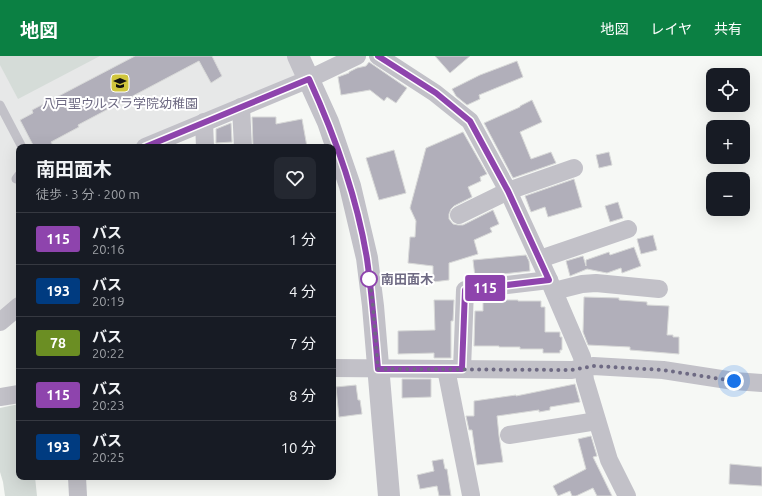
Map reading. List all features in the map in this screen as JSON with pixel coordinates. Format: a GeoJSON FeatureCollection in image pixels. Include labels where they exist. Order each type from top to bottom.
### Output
{"type":"FeatureCollection","features":[{"type":"Feature","properties":{"kind":"street"},"geometry":{"type":"LineString","coordinates":[[298,56],[328,122],[335,144]]}},
{"type":"Feature","properties":{"kind":"street"},"geometry":{"type":"LineString","coordinates":[[152,144],[309,79],[357,56]]}},
{"type":"Feature","properties":{"kind":"street"},"geometry":{"type":"LineString","coordinates":[[378,56],[436,93],[470,121],[508,191],[540,259],[582,357],[586,380],[609,460],[626,496]]}},
{"type":"Feature","properties":{"kind":"street"},"geometry":{"type":"LineString","coordinates":[[241,107],[243,144]]}},
{"type":"Feature","properties":{"kind":"street"},"geometry":{"type":"LineString","coordinates":[[204,122],[205,144]]}},
{"type":"Feature","properties":{"kind":"street"},"geometry":{"type":"LineString","coordinates":[[336,146],[352,193],[367,258],[373,306],[389,496]]}},
{"type":"Feature","properties":{"kind":"street"},"geometry":{"type":"LineString","coordinates":[[460,215],[508,191],[574,168]]}},
{"type":"Feature","properties":{"kind":"street"},"geometry":{"type":"LineString","coordinates":[[540,259],[628,229]]}},
{"type":"Feature","properties":{"kind":"street"},"geometry":{"type":"LineString","coordinates":[[471,495],[454,369],[465,290],[552,286],[596,282],[659,289]]}},
{"type":"Feature","properties":{"kind":"street"},"geometry":{"type":"LineString","coordinates":[[0,322],[16,309]]}},
{"type":"Feature","properties":{"kind":"street"},"geometry":{"type":"LineString","coordinates":[[336,368],[572,370],[594,366],[663,370],[762,383]]}},
{"type":"Feature","properties":{"kind":"street"},"geometry":{"type":"LineString","coordinates":[[0,397],[16,394]]}},
{"type":"Feature","properties":{"kind":"street"},"geometry":{"type":"LineString","coordinates":[[509,434],[597,421]]}},
{"type":"Feature","properties":{"kind":"street"},"geometry":{"type":"LineString","coordinates":[[77,480],[78,496]]}},
{"type":"Feature","properties":{"kind":"lane"},"geometry":{"type":"LineString","coordinates":[[0,105],[20,144]]}},
{"type":"Feature","properties":{"kind":"shaded area"},"geometry":{"type":"Polygon","coordinates":[[[0,56],[298,56],[309,79],[152,144],[16,144],[16,309],[0,322],[0,56]]]}},
{"type":"Feature","properties":{"kind":"shaded area"},"geometry":{"type":"Polygon","coordinates":[[[0,56],[100,56],[18,99],[0,65],[0,56]]]}},
{"type":"Feature","properties":{"kind":"shaded area"},"geometry":{"type":"Polygon","coordinates":[[[16,405],[16,480],[35,480],[37,496],[5,496],[0,472],[0,408],[16,405]]]}},
{"type":"Feature","properties":{"kind":"building","name":"八戸聖ウルスラ学院幼稚園"},"geometry":{"type":"Polygon","coordinates":[[[135,56],[212,56],[222,76],[211,83],[199,61],[78,125],[79,127],[51,142],[52,144],[32,144],[20,120],[33,113],[32,110],[135,56]]]}},
{"type":"Feature","properties":{"kind":"building"},"geometry":{"type":"Polygon","coordinates":[[[435,56],[470,56],[450,73],[435,56]]]}},
{"type":"Feature","properties":{"kind":"building"},"geometry":{"type":"Polygon","coordinates":[[[517,61],[523,77],[479,95],[480,99],[467,105],[456,96],[452,89],[480,75],[517,61]]]}},
{"type":"Feature","properties":{"kind":"building"},"geometry":{"type":"Polygon","coordinates":[[[369,62],[407,88],[396,103],[387,97],[384,101],[370,90],[341,95],[338,77],[357,68],[366,66],[369,62]]]}},
{"type":"Feature","properties":{"kind":"building"},"geometry":{"type":"Polygon","coordinates":[[[532,100],[542,122],[520,132],[531,159],[551,152],[556,163],[513,178],[484,123],[532,100]]]}},
{"type":"Feature","properties":{"kind":"building"},"geometry":{"type":"Polygon","coordinates":[[[252,117],[276,117],[276,124],[302,119],[306,144],[253,144],[252,117]]]}},
{"type":"Feature","properties":{"kind":"building"},"geometry":{"type":"Polygon","coordinates":[[[231,123],[232,142],[216,143],[216,129],[231,123]]]}},
{"type":"Feature","properties":{"kind":"building"},"geometry":{"type":"Polygon","coordinates":[[[463,132],[487,174],[480,177],[481,181],[468,187],[472,197],[454,206],[449,214],[449,219],[453,224],[463,225],[493,210],[499,224],[490,228],[492,232],[474,240],[478,254],[449,263],[449,280],[433,282],[433,266],[408,263],[410,237],[415,237],[416,221],[410,208],[426,148],[463,132]]]}},
{"type":"Feature","properties":{"kind":"building"},"geometry":{"type":"Polygon","coordinates":[[[394,150],[406,193],[379,200],[366,158],[394,150]]]}},
{"type":"Feature","properties":{"kind":"building"},"geometry":{"type":"Polygon","coordinates":[[[609,152],[612,165],[599,168],[596,155],[609,152]]]}},
{"type":"Feature","properties":{"kind":"building"},"geometry":{"type":"Polygon","coordinates":[[[574,179],[582,207],[548,217],[545,207],[531,212],[525,196],[574,179]]]}},
{"type":"Feature","properties":{"kind":"building"},"geometry":{"type":"Polygon","coordinates":[[[618,202],[623,218],[610,222],[605,206],[618,202]]]}},
{"type":"Feature","properties":{"kind":"building"},"geometry":{"type":"Polygon","coordinates":[[[653,235],[657,250],[641,254],[637,239],[653,235]]]}},
{"type":"Feature","properties":{"kind":"building"},"geometry":{"type":"Polygon","coordinates":[[[634,247],[641,266],[622,273],[621,268],[607,273],[587,269],[570,276],[566,261],[583,256],[586,266],[586,260],[609,252],[610,255],[634,247]]]}},
{"type":"Feature","properties":{"kind":"building"},"geometry":{"type":"Polygon","coordinates":[[[526,255],[529,261],[530,271],[475,277],[473,260],[526,255]]]}},
{"type":"Feature","properties":{"kind":"building"},"geometry":{"type":"Polygon","coordinates":[[[584,297],[619,298],[619,300],[647,302],[647,305],[669,306],[667,335],[679,337],[679,354],[630,350],[630,347],[588,345],[583,332],[584,297]]]}},
{"type":"Feature","properties":{"kind":"building"},"geometry":{"type":"Polygon","coordinates":[[[434,300],[454,300],[453,321],[451,321],[451,358],[434,358],[434,353],[398,354],[398,331],[435,330],[434,300]]]}},
{"type":"Feature","properties":{"kind":"building"},"geometry":{"type":"Polygon","coordinates":[[[483,300],[541,301],[541,307],[545,307],[545,332],[560,332],[560,337],[562,337],[562,350],[560,350],[560,353],[543,353],[543,349],[474,346],[475,311],[483,311],[483,300]]]}},
{"type":"Feature","properties":{"kind":"building"},"geometry":{"type":"Polygon","coordinates":[[[402,379],[431,379],[431,397],[402,398],[402,379]]]}},
{"type":"Feature","properties":{"kind":"building"},"geometry":{"type":"Polygon","coordinates":[[[575,384],[580,402],[550,407],[550,410],[539,412],[539,410],[497,416],[503,462],[477,465],[472,430],[469,430],[466,416],[474,416],[474,401],[516,396],[575,384]]]}},
{"type":"Feature","properties":{"kind":"building"},"geometry":{"type":"Polygon","coordinates":[[[356,385],[362,414],[339,417],[336,387],[356,385]]]}},
{"type":"Feature","properties":{"kind":"building"},"geometry":{"type":"Polygon","coordinates":[[[591,436],[597,456],[593,457],[612,496],[597,496],[593,488],[576,496],[572,496],[570,491],[558,496],[553,486],[586,469],[578,439],[591,436]]]}},
{"type":"Feature","properties":{"kind":"building"},"geometry":{"type":"Polygon","coordinates":[[[443,459],[445,469],[447,469],[451,496],[439,496],[437,486],[420,489],[417,475],[434,471],[432,461],[443,459]]]}},
{"type":"Feature","properties":{"kind":"building"},"geometry":{"type":"Polygon","coordinates":[[[730,464],[762,467],[762,486],[729,484],[730,464]]]}},
{"type":"Feature","properties":{"kind":"bus line","name":"115"},"geometry":{"type":"LineString","coordinates":[[336,145],[350,186],[367,258],[373,306],[378,369],[462,369],[465,290],[549,280],[508,191],[470,121],[436,93],[378,56]]}},
{"type":"Feature","properties":{"kind":"bus line","name":"115"},"geometry":{"type":"LineString","coordinates":[[152,144],[309,79],[328,122],[336,144]]}},
{"type":"Feature","properties":{"kind":"place","name":"八戸聖ウルスラ学院幼稚園"},"geometry":{"type":"Point","coordinates":[120,83]}},
{"type":"Feature","properties":{"kind":"place","name":"南田面木"},"geometry":{"type":"Point","coordinates":[369,279]}},
{"type":"Feature","properties":{"kind":"route"},"geometry":{"type":"LineString","coordinates":[[369,279],[369,274],[378,369],[572,370],[594,366],[663,370],[734,381]]}}]}
